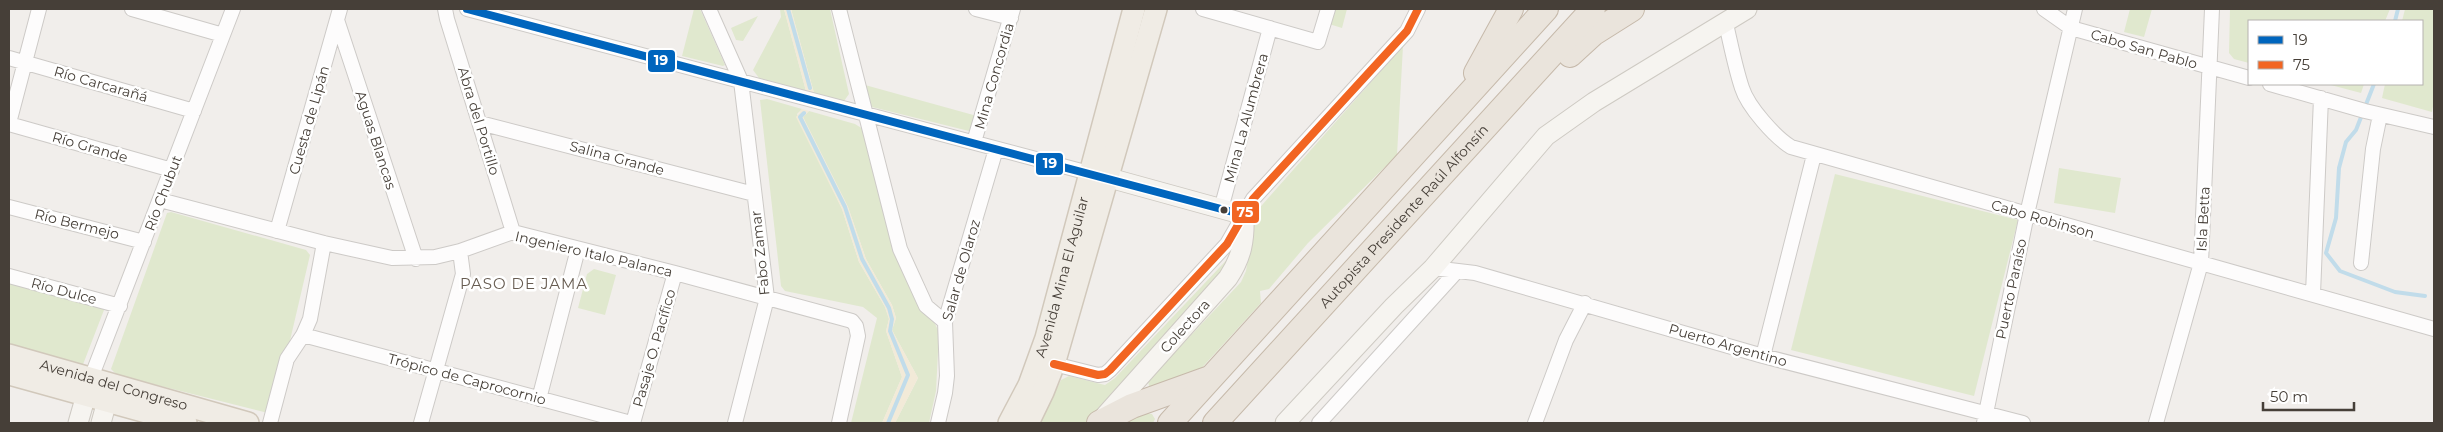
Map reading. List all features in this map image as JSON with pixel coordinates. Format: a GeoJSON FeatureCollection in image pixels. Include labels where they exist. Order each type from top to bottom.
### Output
{"type":"FeatureCollection","features":[{"type":"Feature","properties":{"kind":"highway"},"geometry":{"type":"LineString","coordinates":[[1456,110],[1511,9]]}},
{"type":"Feature","properties":{"kind":"highway"},"geometry":{"type":"LineString","coordinates":[[1170,423],[1546,9]]}},
{"type":"Feature","properties":{"kind":"highway","name":"Autopista Presidente Raúl Alfonsín"},"geometry":{"type":"LineString","coordinates":[[1215,423],[1593,9]]}},
{"type":"Feature","properties":{"kind":"highway"},"geometry":{"type":"LineString","coordinates":[[1378,245],[1401,233],[1534,88],[1594,33],[1632,9]]}},
{"type":"Feature","properties":{"kind":"highway"},"geometry":{"type":"LineString","coordinates":[[1099,423],[1132,406],[1214,376]]}},
{"type":"Feature","properties":{"kind":"main road","name":"Avenida Mina El Aguilar"},"geometry":{"type":"LineString","coordinates":[[1028,423],[1054,364],[1134,9]]}},
{"type":"Feature","properties":{"kind":"main road","name":"Avenida Mina El Aguilar"},"geometry":{"type":"LineString","coordinates":[[1009,423],[1029,386],[1039,360],[1098,175],[1156,9]]}},
{"type":"Feature","properties":{"kind":"main road"},"geometry":{"type":"LineString","coordinates":[[1285,423],[1394,306],[1433,268],[1546,136],[1594,102],[1726,24],[1747,9]]}},
{"type":"Feature","properties":{"kind":"main road"},"geometry":{"type":"LineString","coordinates":[[1098,175],[1244,215]]}},
{"type":"Feature","properties":{"kind":"main road","name":"Colectora"},"geometry":{"type":"LineString","coordinates":[[1099,423],[1228,278],[1239,261],[1245,238],[1244,215]]}},
{"type":"Feature","properties":{"kind":"main road","name":"Avenida del Congreso"},"geometry":{"type":"LineString","coordinates":[[9,355],[89,386],[107,401],[186,423]]}},
{"type":"Feature","properties":{"kind":"main road","name":"Avenida del Congreso"},"geometry":{"type":"LineString","coordinates":[[9,374],[89,386],[248,423]]}},
{"type":"Feature","properties":{"kind":"main road"},"geometry":{"type":"LineString","coordinates":[[78,423],[89,386]]}},
{"type":"Feature","properties":{"kind":"main road"},"geometry":{"type":"LineString","coordinates":[[101,423],[107,401]]}},
{"type":"Feature","properties":{"kind":"street"},"geometry":{"type":"LineString","coordinates":[[9,124],[39,9]]}},
{"type":"Feature","properties":{"kind":"street"},"geometry":{"type":"LineString","coordinates":[[132,9],[223,35]]}},
{"type":"Feature","properties":{"kind":"street","name":"Río Chubut"},"geometry":{"type":"LineString","coordinates":[[89,386],[233,9]]}},
{"type":"Feature","properties":{"kind":"street","name":"Abra del Portillo"},"geometry":{"type":"LineString","coordinates":[[445,9],[513,232]]}},
{"type":"Feature","properties":{"kind":"street"},"geometry":{"type":"LineString","coordinates":[[467,9],[864,115],[1098,175]]}},
{"type":"Feature","properties":{"kind":"street","name":"Fabo Zamar"},"geometry":{"type":"LineString","coordinates":[[709,9],[741,81],[767,298],[735,423]]}},
{"type":"Feature","properties":{"kind":"street"},"geometry":{"type":"LineString","coordinates":[[839,9],[864,115],[900,249],[926,306],[945,322]]}},
{"type":"Feature","properties":{"kind":"street"},"geometry":{"type":"LineString","coordinates":[[976,9],[1012,13]]}},
{"type":"Feature","properties":{"kind":"street"},"geometry":{"type":"LineString","coordinates":[[1203,9],[1318,42],[1328,9]]}},
{"type":"Feature","properties":{"kind":"street"},"geometry":{"type":"LineString","coordinates":[[1054,364],[1098,376],[1110,370],[1227,244],[1253,199],[1408,31],[1418,9]]}},
{"type":"Feature","properties":{"kind":"street","name":"Cabo San Pablo"},"geometry":{"type":"LineString","coordinates":[[2044,9],[2071,28],[2248,78]]}},
{"type":"Feature","properties":{"kind":"street","name":"Puerto Paraíso"},"geometry":{"type":"LineString","coordinates":[[1984,418],[2027,214],[2075,9]]}},
{"type":"Feature","properties":{"kind":"street","name":"Isla Betta"},"geometry":{"type":"LineString","coordinates":[[2156,423],[2201,263],[2212,9]]}},
{"type":"Feature","properties":{"kind":"street","name":"Mina Concordia"},"geometry":{"type":"LineString","coordinates":[[974,142],[1012,13]]}},
{"type":"Feature","properties":{"kind":"street","name":"Cuesta de Lipán"},"geometry":{"type":"LineString","coordinates":[[277,231],[339,15]]}},
{"type":"Feature","properties":{"kind":"street","name":"Aguas Blancas"},"geometry":{"type":"LineString","coordinates":[[339,15],[416,259]]}},
{"type":"Feature","properties":{"kind":"street","name":"Cabo Robinson"},"geometry":{"type":"LineString","coordinates":[[1726,24],[1742,90],[1778,139],[1792,147],[1814,155],[2434,329]]}},
{"type":"Feature","properties":{"kind":"street","name":"Mina La Alumbrera"},"geometry":{"type":"LineString","coordinates":[[1221,209],[1270,28]]}},
{"type":"Feature","properties":{"kind":"street","name":"Río Carcarañá"},"geometry":{"type":"LineString","coordinates":[[9,58],[194,111]]}},
{"type":"Feature","properties":{"kind":"street"},"geometry":{"type":"LineString","coordinates":[[2274,85],[2434,127]]}},
{"type":"Feature","properties":{"kind":"street"},"geometry":{"type":"LineString","coordinates":[[2313,294],[2321,98]]}},
{"type":"Feature","properties":{"kind":"street"},"geometry":{"type":"LineString","coordinates":[[2361,263],[2373,149],[2380,114]]}},
{"type":"Feature","properties":{"kind":"street","name":"Salina Grande"},"geometry":{"type":"LineString","coordinates":[[480,123],[754,194]]}},
{"type":"Feature","properties":{"kind":"street","name":"Río Grande"},"geometry":{"type":"LineString","coordinates":[[9,124],[172,170]]}},
{"type":"Feature","properties":{"kind":"street","name":"Salar de Olaroz"},"geometry":{"type":"LineString","coordinates":[[938,423],[946,385],[945,322],[996,149]]}},
{"type":"Feature","properties":{"kind":"street"},"geometry":{"type":"LineString","coordinates":[[1764,356],[1814,155]]}},
{"type":"Feature","properties":{"kind":"street","name":"Ingeniero Italo Palanca"},"geometry":{"type":"LineString","coordinates":[[160,200],[324,243],[392,258],[416,259],[460,251],[513,232],[675,272],[852,321],[856,326],[858,336],[839,423]]}},
{"type":"Feature","properties":{"kind":"street","name":"Río Bermejo"},"geometry":{"type":"LineString","coordinates":[[9,207],[144,242]]}},
{"type":"Feature","properties":{"kind":"street"},"geometry":{"type":"LineString","coordinates":[[270,423],[287,358],[303,335],[310,319],[324,243]]}},
{"type":"Feature","properties":{"kind":"street"},"geometry":{"type":"LineString","coordinates":[[540,399],[578,249]]}},
{"type":"Feature","properties":{"kind":"street"},"geometry":{"type":"LineString","coordinates":[[421,423],[463,274],[460,251]]}},
{"type":"Feature","properties":{"kind":"street","name":"Puerto Argentino"},"geometry":{"type":"LineString","coordinates":[[1433,268],[1475,273],[1984,418],[2023,423]]}},
{"type":"Feature","properties":{"kind":"street"},"geometry":{"type":"LineString","coordinates":[[1319,423],[1457,271]]}},
{"type":"Feature","properties":{"kind":"street","name":"Pasaje O. Pacífico"},"geometry":{"type":"LineString","coordinates":[[632,423],[675,272]]}},
{"type":"Feature","properties":{"kind":"street","name":"Río Dulce"},"geometry":{"type":"LineString","coordinates":[[9,276],[120,306]]}},
{"type":"Feature","properties":{"kind":"street"},"geometry":{"type":"LineString","coordinates":[[1535,423],[1566,340],[1585,304]]}},
{"type":"Feature","properties":{"kind":"street","name":"Trópico de Caprocornio"},"geometry":{"type":"LineString","coordinates":[[303,335],[632,423]]}},
{"type":"Feature","properties":{"kind":"green space"},"geometry":{"type":"Polygon","coordinates":[[[694,9],[700,9],[725,65],[682,56],[694,9]]]}},
{"type":"Feature","properties":{"kind":"green space"},"geometry":{"type":"Polygon","coordinates":[[[780,9],[784,9],[806,91],[759,78],[753,70],[781,17],[780,9]]]}},
{"type":"Feature","properties":{"kind":"green space"},"geometry":{"type":"Polygon","coordinates":[[[791,9],[830,9],[849,94],[844,101],[814,93],[791,9]]]}},
{"type":"Feature","properties":{"kind":"green space"},"geometry":{"type":"Polygon","coordinates":[[[1333,9],[1347,9],[1342,28],[1329,24],[1333,9]]]}},
{"type":"Feature","properties":{"kind":"green space"},"geometry":{"type":"Polygon","coordinates":[[[2130,9],[2152,9],[2144,37],[2124,32],[2130,9]]]}},
{"type":"Feature","properties":{"kind":"green space"},"geometry":{"type":"Polygon","coordinates":[[[2230,9],[2390,9],[2385,20],[2248,20],[2248,63],[2234,59],[2229,53],[2230,9]]]}},
{"type":"Feature","properties":{"kind":"green space"},"geometry":{"type":"Polygon","coordinates":[[[2405,9],[2434,9],[2434,101],[2432,112],[2382,98],[2385,85],[2423,85],[2423,20],[2402,20],[2405,9]]]}},
{"type":"Feature","properties":{"kind":"green space"},"geometry":{"type":"Polygon","coordinates":[[[758,16],[743,41],[736,40],[731,28],[758,16]]]}},
{"type":"Feature","properties":{"kind":"green space"},"geometry":{"type":"Polygon","coordinates":[[[1403,46],[1397,155],[1308,243],[1269,289],[1260,291],[1261,303],[1197,373],[1154,389],[1149,386],[1148,381],[1241,282],[1246,271],[1255,213],[1403,46]]]}},
{"type":"Feature","properties":{"kind":"green space"},"geometry":{"type":"Polygon","coordinates":[[[865,85],[977,116],[973,132],[872,107],[869,104],[865,85]]]}},
{"type":"Feature","properties":{"kind":"green space"},"geometry":{"type":"Polygon","coordinates":[[[2331,85],[2364,85],[2361,93],[2331,85]]]}},
{"type":"Feature","properties":{"kind":"green space"},"geometry":{"type":"Polygon","coordinates":[[[767,99],[802,109],[797,114],[842,209],[859,262],[885,307],[889,319],[886,331],[902,377],[882,423],[851,423],[877,318],[863,307],[785,291],[781,286],[760,100],[767,99]]]}},
{"type":"Feature","properties":{"kind":"green space"},"geometry":{"type":"Polygon","coordinates":[[[809,111],[855,124],[863,129],[893,239],[939,332],[936,391],[929,423],[895,423],[918,378],[892,330],[896,318],[892,305],[866,259],[848,207],[803,117],[809,111]]]}},
{"type":"Feature","properties":{"kind":"green space"},"geometry":{"type":"Polygon","coordinates":[[[2059,168],[2121,178],[2115,213],[2054,203],[2059,168]]]}},
{"type":"Feature","properties":{"kind":"green space"},"geometry":{"type":"Polygon","coordinates":[[[1835,174],[2018,220],[1974,396],[1791,350],[1835,174]]]}},
{"type":"Feature","properties":{"kind":"green space"},"geometry":{"type":"Polygon","coordinates":[[[171,212],[306,250],[310,255],[274,409],[268,413],[117,375],[111,369],[167,213],[171,212]]]}},
{"type":"Feature","properties":{"kind":"green space"},"geometry":{"type":"Polygon","coordinates":[[[1237,249],[1233,262],[1087,423],[1040,423],[1061,380],[1069,376],[1105,385],[1115,378],[1237,249]]]}},
{"type":"Feature","properties":{"kind":"green space"},"geometry":{"type":"Polygon","coordinates":[[[594,269],[616,275],[605,315],[578,308],[587,274],[594,269]]]}},
{"type":"Feature","properties":{"kind":"green space"},"geometry":{"type":"Polygon","coordinates":[[[9,282],[101,305],[104,310],[82,367],[9,350],[9,282]]]}},
{"type":"Feature","properties":{"kind":"green space"},"geometry":{"type":"Polygon","coordinates":[[[1143,413],[1152,414],[1155,419],[1153,423],[1121,423],[1143,413]]]}},
{"type":"Feature","properties":{"kind":"sand"},"geometry":{"type":"Polygon","coordinates":[[[784,9],[791,9],[814,93],[806,91],[784,9]]]}},
{"type":"Feature","properties":{"kind":"sand"},"geometry":{"type":"Polygon","coordinates":[[[802,109],[809,111],[803,117],[848,207],[866,259],[892,305],[896,318],[892,330],[918,378],[895,423],[882,423],[902,377],[886,331],[889,319],[885,307],[859,262],[842,209],[796,117],[802,109]]]}},
{"type":"Feature","properties":{"kind":"waterway"},"geometry":{"type":"LineString","coordinates":[[788,9],[810,88]]}},
{"type":"Feature","properties":{"kind":"waterway"},"geometry":{"type":"LineString","coordinates":[[2395,20],[2398,9]]}},
{"type":"Feature","properties":{"kind":"waterway"},"geometry":{"type":"LineString","coordinates":[[2374,85],[2356,130],[2346,142],[2339,168],[2336,218],[2326,253],[2340,271],[2395,292],[2425,296]]}},
{"type":"Feature","properties":{"kind":"waterway"},"geometry":{"type":"LineString","coordinates":[[804,113],[800,117],[845,207],[862,259],[889,308],[892,319],[890,331],[908,375],[888,423]]}},
{"type":"Feature","properties":{"kind":"transit line","name":"19"},"geometry":{"type":"LineString","coordinates":[[467,9],[1244,215]]}},
{"type":"Feature","properties":{"kind":"transit line","name":"75"},"geometry":{"type":"LineString","coordinates":[[1054,364],[1098,375],[1105,374],[1110,370],[1227,244],[1253,199],[1407,31],[1418,9]]}},
{"type":"Feature","properties":{"kind":"district","name":"PASO DE JAMA"},"geometry":{"type":"Point","coordinates":[524,284]}}]}
